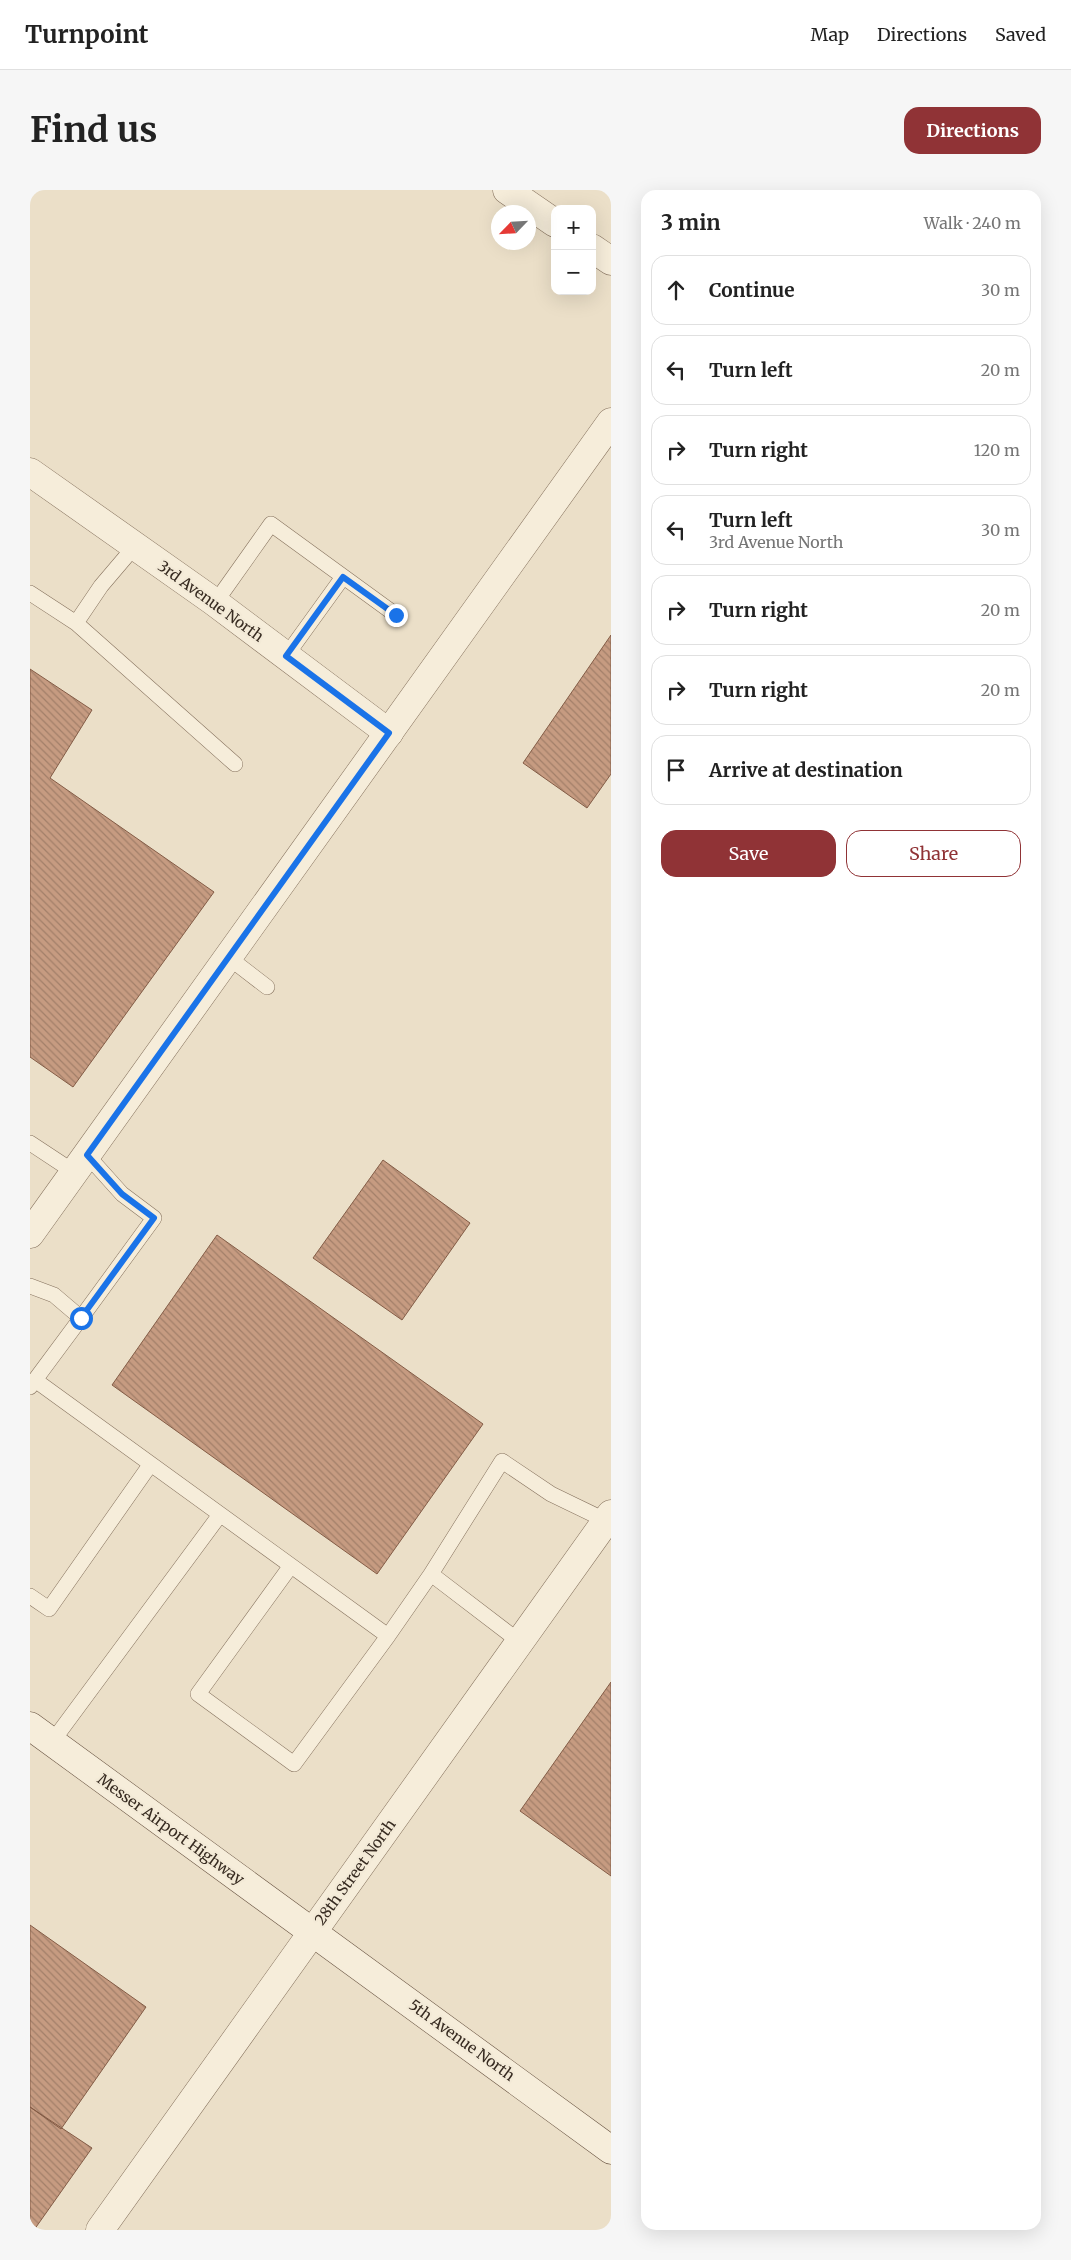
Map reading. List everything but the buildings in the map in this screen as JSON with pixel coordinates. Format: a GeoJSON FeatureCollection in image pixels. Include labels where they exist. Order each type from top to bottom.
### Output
{"type":"FeatureCollection","features":[{"type":"Feature","properties":{"kind":"street"},"geometry":{"type":"LineString","coordinates":[[507,190],[551,220]]}},
{"type":"Feature","properties":{"kind":"street"},"geometry":{"type":"LineString","coordinates":[[595,250],[611,261]]}},
{"type":"Feature","properties":{"kind":"street"},"geometry":{"type":"LineString","coordinates":[[30,1234],[611,422]]}},
{"type":"Feature","properties":{"kind":"street","name":"3rd Avenue North"},"geometry":{"type":"LineString","coordinates":[[30,472],[215,603],[389,733]]}},
{"type":"Feature","properties":{"kind":"street","name":"28th Street North"},"geometry":{"type":"LineString","coordinates":[[100,2230],[312,1931],[609,1520]]}},
{"type":"Feature","properties":{"kind":"street","name":"Messer Airport Highway"},"geometry":{"type":"LineString","coordinates":[[30,1726],[312,1931]]}},
{"type":"Feature","properties":{"kind":"street","name":"5th Avenue North"},"geometry":{"type":"LineString","coordinates":[[312,1931],[611,2150]]}},
{"type":"Feature","properties":{"kind":"lane"},"geometry":{"type":"LineString","coordinates":[[215,603],[271,524],[396,615]]}},
{"type":"Feature","properties":{"kind":"lane"},"geometry":{"type":"LineString","coordinates":[[76,623],[101,586],[134,546]]}},
{"type":"Feature","properties":{"kind":"lane"},"geometry":{"type":"LineString","coordinates":[[286,656],[343,577]]}},
{"type":"Feature","properties":{"kind":"lane"},"geometry":{"type":"LineString","coordinates":[[30,593],[76,623],[235,764]]}},
{"type":"Feature","properties":{"kind":"lane"},"geometry":{"type":"LineString","coordinates":[[228,957],[267,988]]}},
{"type":"Feature","properties":{"kind":"lane"},"geometry":{"type":"LineString","coordinates":[[30,1143],[80,1164],[154,1218],[32,1384],[150,1465],[388,1636]]}},
{"type":"Feature","properties":{"kind":"lane"},"geometry":{"type":"LineString","coordinates":[[30,1286],[54,1295],[81,1318]]}},
{"type":"Feature","properties":{"kind":"lane"},"geometry":{"type":"LineString","coordinates":[[290,1567],[198,1694],[294,1764],[431,1574],[502,1461],[551,1494],[609,1520]]}},
{"type":"Feature","properties":{"kind":"lane"},"geometry":{"type":"LineString","coordinates":[[30,1596],[49,1609],[150,1465]]}},
{"type":"Feature","properties":{"kind":"lane"},"geometry":{"type":"LineString","coordinates":[[52,1742],[219,1516]]}},
{"type":"Feature","properties":{"kind":"lane"},"geometry":{"type":"LineString","coordinates":[[431,1574],[520,1642]]}},
{"type":"Feature","properties":{"kind":"route"},"geometry":{"type":"LineString","coordinates":[[81,1318],[154,1218],[122,1194],[87,1155],[389,733],[286,656],[343,577],[396,615]]}}]}
